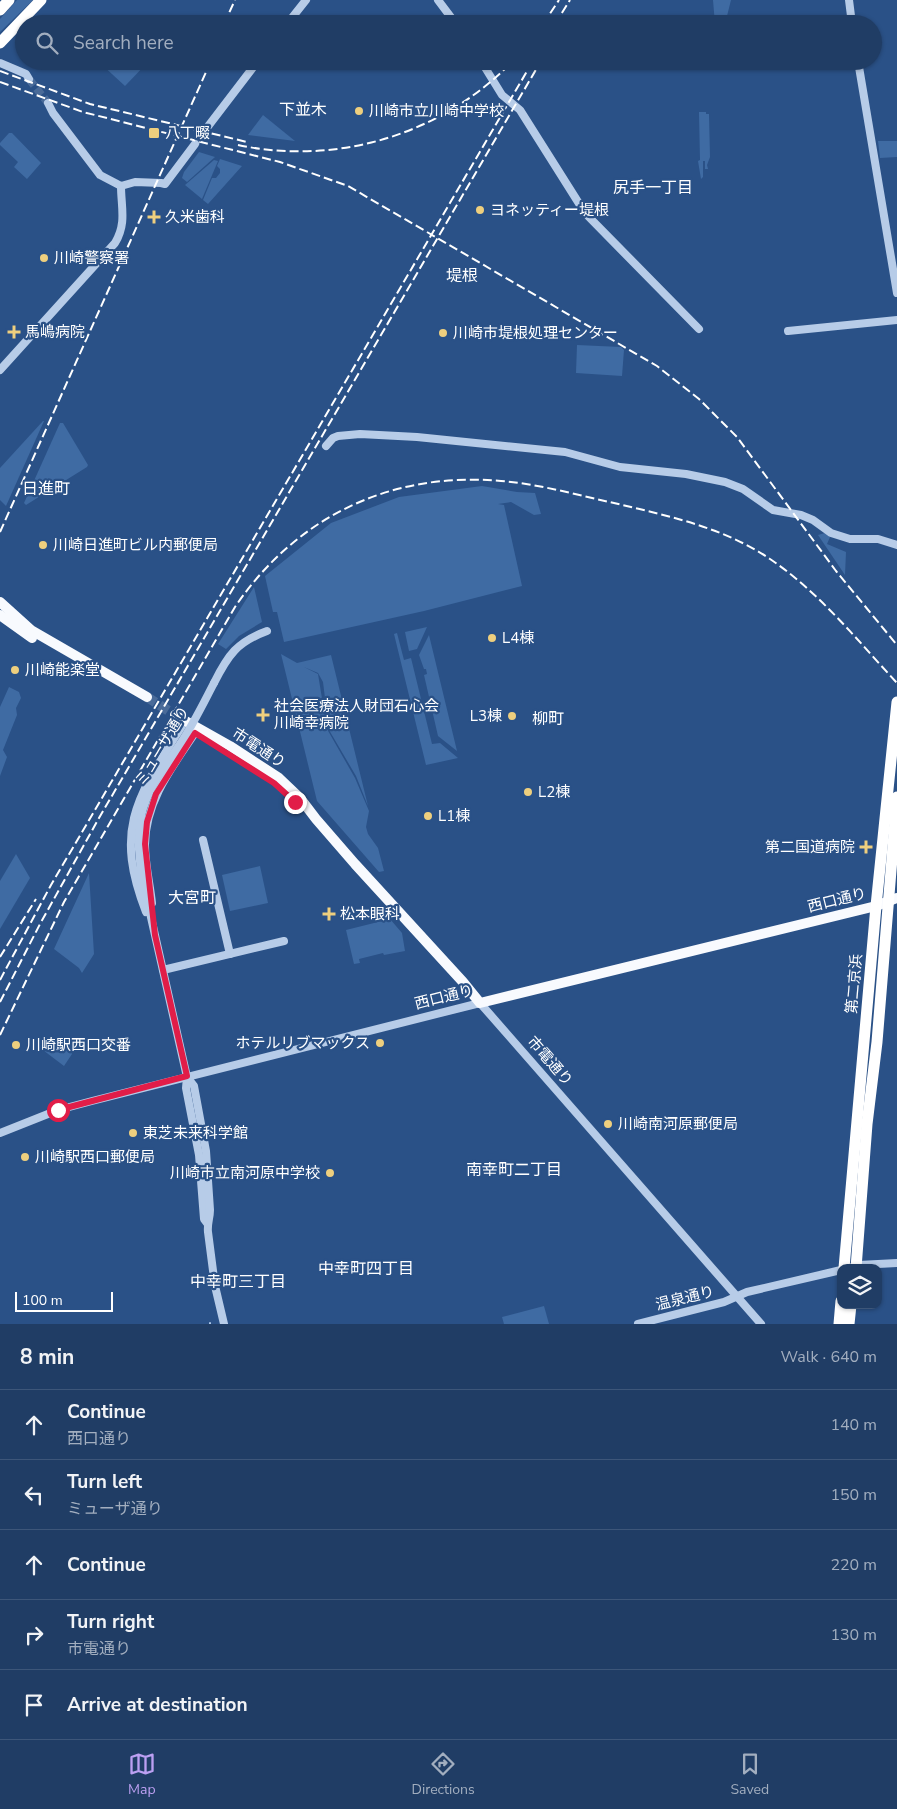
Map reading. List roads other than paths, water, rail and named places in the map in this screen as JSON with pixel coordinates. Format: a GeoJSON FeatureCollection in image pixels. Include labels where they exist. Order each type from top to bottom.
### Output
{"type":"FeatureCollection","features":[{"type":"Feature","properties":{"kind":"highway"},"geometry":{"type":"LineString","coordinates":[[0,10],[10,0]]}},
{"type":"Feature","properties":{"kind":"highway"},"geometry":{"type":"LineString","coordinates":[[27,15],[41,0]]}},
{"type":"Feature","properties":{"kind":"highway"},"geometry":{"type":"LineString","coordinates":[[0,43],[15,27]]}},
{"type":"Feature","properties":{"kind":"highway","name":"第二京浜"},"geometry":{"type":"LineString","coordinates":[[843,1264],[897,702]]}},
{"type":"Feature","properties":{"kind":"highway","name":"第二京浜"},"geometry":{"type":"LineString","coordinates":[[854,1264],[867,1124],[893,900],[897,797]]}},
{"type":"Feature","properties":{"kind":"highway"},"geometry":{"type":"LineString","coordinates":[[839,1324],[840,1309]]}},
{"type":"Feature","properties":{"kind":"highway"},"geometry":{"type":"LineString","coordinates":[[849,1324],[851,1309]]}},
{"type":"Feature","properties":{"kind":"main road"},"geometry":{"type":"LineString","coordinates":[[0,602],[32,630],[145,700],[28,636],[0,615]]}},
{"type":"Feature","properties":{"kind":"main road","name":"市電通り"},"geometry":{"type":"LineString","coordinates":[[316,819],[274,783],[182,726],[174,717],[230,746],[279,778],[300,798],[316,819],[480,1003]]}},
{"type":"Feature","properties":{"kind":"main road","name":"西口通り"},"geometry":{"type":"LineString","coordinates":[[480,1003],[876,906],[893,900]]}},
{"type":"Feature","properties":{"kind":"street"},"geometry":{"type":"LineString","coordinates":[[294,15],[306,0]]}},
{"type":"Feature","properties":{"kind":"street"},"geometry":{"type":"LineString","coordinates":[[438,0],[449,15]]}},
{"type":"Feature","properties":{"kind":"street"},"geometry":{"type":"LineString","coordinates":[[849,0],[851,15]]}},
{"type":"Feature","properties":{"kind":"street"},"geometry":{"type":"LineString","coordinates":[[0,63],[15,69]]}},
{"type":"Feature","properties":{"kind":"street"},"geometry":{"type":"LineString","coordinates":[[17,70],[26,74],[29,79]]}},
{"type":"Feature","properties":{"kind":"street"},"geometry":{"type":"LineString","coordinates":[[206,129],[251,70]]}},
{"type":"Feature","properties":{"kind":"street"},"geometry":{"type":"LineString","coordinates":[[487,70],[502,95],[520,110],[585,213],[699,329]]}},
{"type":"Feature","properties":{"kind":"street"},"geometry":{"type":"LineString","coordinates":[[860,70],[897,293]]}},
{"type":"Feature","properties":{"kind":"street"},"geometry":{"type":"LineString","coordinates":[[48,103],[53,114],[100,175],[121,186],[135,182],[165,184],[195,144]]}},
{"type":"Feature","properties":{"kind":"street"},"geometry":{"type":"LineString","coordinates":[[0,370],[115,243],[122,228],[124,218],[121,186]]}},
{"type":"Feature","properties":{"kind":"street"},"geometry":{"type":"LineString","coordinates":[[788,331],[897,320]]}},
{"type":"Feature","properties":{"kind":"street"},"geometry":{"type":"LineString","coordinates":[[326,446],[333,438],[360,434],[417,437],[565,452],[620,467],[686,474],[725,482],[743,489],[773,510],[801,515],[813,520],[831,533],[850,539],[878,539],[897,545]]}},
{"type":"Feature","properties":{"kind":"street","name":"ミューザ通り"},"geometry":{"type":"LineString","coordinates":[[224,1324],[215,1286],[207,1223],[210,1218],[210,1210],[206,1151],[194,1086],[187,1076],[155,935],[138,855],[138,838],[141,816],[152,786],[193,723],[225,661],[233,650],[251,637],[267,631]]}},
{"type":"Feature","properties":{"kind":"street"},"geometry":{"type":"LineString","coordinates":[[155,935],[138,892],[134,874],[131,857],[132,828],[134,814],[143,791],[152,773],[182,726]]}},
{"type":"Feature","properties":{"kind":"street"},"geometry":{"type":"LineString","coordinates":[[155,935],[151,889],[145,854],[147,822],[156,794],[195,733]]}},
{"type":"Feature","properties":{"kind":"street"},"geometry":{"type":"LineString","coordinates":[[203,840],[230,954]]}},
{"type":"Feature","properties":{"kind":"street"},"geometry":{"type":"LineString","coordinates":[[163,970],[284,942]]}},
{"type":"Feature","properties":{"kind":"street","name":"西口通り"},"geometry":{"type":"LineString","coordinates":[[0,1133],[58,1110],[480,1003]]}},
{"type":"Feature","properties":{"kind":"street","name":"市電通り"},"geometry":{"type":"LineString","coordinates":[[480,1003],[761,1324]]}},
{"type":"Feature","properties":{"kind":"street"},"geometry":{"type":"LineString","coordinates":[[851,1180],[863,1180]]}},
{"type":"Feature","properties":{"kind":"street"},"geometry":{"type":"LineString","coordinates":[[882,1264],[897,1263]]}},
{"type":"Feature","properties":{"kind":"street","name":"温泉通り"},"geometry":{"type":"LineString","coordinates":[[638,1324],[837,1270]]}},
{"type":"Feature","properties":{"kind":"tunnel"},"geometry":{"type":"LineString","coordinates":[[29,79],[48,103]]}},
{"type":"Feature","properties":{"kind":"tunnel"},"geometry":{"type":"LineString","coordinates":[[195,144],[206,129]]}},
{"type":"Feature","properties":{"kind":"tunnel"},"geometry":{"type":"LineString","coordinates":[[147,697],[175,715]]}},
{"type":"Feature","properties":{"kind":"railway"},"geometry":{"type":"LineString","coordinates":[[228,15],[235,0]]}},
{"type":"Feature","properties":{"kind":"railway"},"geometry":{"type":"LineString","coordinates":[[549,15],[559,0]]}},
{"type":"Feature","properties":{"kind":"railway"},"geometry":{"type":"LineString","coordinates":[[561,15],[570,0]]}},
{"type":"Feature","properties":{"kind":"railway"},"geometry":{"type":"LineString","coordinates":[[0,532],[207,70]]}},
{"type":"Feature","properties":{"kind":"railway"},"geometry":{"type":"LineString","coordinates":[[238,145],[276,150],[314,151],[351,147],[387,138],[421,125],[454,108],[485,86],[503,70]]}},
{"type":"Feature","properties":{"kind":"railway"},"geometry":{"type":"LineString","coordinates":[[0,980],[51,885],[528,70]]}},
{"type":"Feature","properties":{"kind":"railway"},"geometry":{"type":"LineString","coordinates":[[0,1002],[40,924],[99,818],[536,70]]}},
{"type":"Feature","properties":{"kind":"railway"},"geometry":{"type":"LineString","coordinates":[[0,71],[90,104],[247,142]]}},
{"type":"Feature","properties":{"kind":"railway"},"geometry":{"type":"LineString","coordinates":[[0,82],[83,112],[280,162],[348,186],[657,366],[699,399],[737,437],[836,571],[897,645]]}},
{"type":"Feature","properties":{"kind":"railway"},"geometry":{"type":"LineString","coordinates":[[0,1035],[64,902],[235,607],[259,575],[287,548],[317,525],[350,507],[385,493],[422,484],[460,480],[515,482],[558,490],[675,518],[714,531],[752,548],[770,559],[805,586],[837,617],[897,683]]}},
{"type":"Feature","properties":{"kind":"railway"},"geometry":{"type":"LineString","coordinates":[[0,957],[36,899]]}},
{"type":"Feature","properties":{"kind":"place","name":"川崎市立川崎中学校"},"geometry":{"type":"Point","coordinates":[359,111]}},
{"type":"Feature","properties":{"kind":"place","name":"八丁畷"},"geometry":{"type":"Point","coordinates":[154,133]}},
{"type":"Feature","properties":{"kind":"place","name":"ヨネッティー堤根"},"geometry":{"type":"Point","coordinates":[480,210]}},
{"type":"Feature","properties":{"kind":"place","name":"久米歯科"},"geometry":{"type":"Point","coordinates":[154,217]}},
{"type":"Feature","properties":{"kind":"place","name":"川崎警察署"},"geometry":{"type":"Point","coordinates":[44,258]}},
{"type":"Feature","properties":{"kind":"place","name":"馬嶋病院"},"geometry":{"type":"Point","coordinates":[14,332]}},
{"type":"Feature","properties":{"kind":"place","name":"川崎市堤根処理センター"},"geometry":{"type":"Point","coordinates":[443,333]}},
{"type":"Feature","properties":{"kind":"place","name":"川崎日進町ビル内郵便局"},"geometry":{"type":"Point","coordinates":[43,545]}},
{"type":"Feature","properties":{"kind":"place","name":"L4棟"},"geometry":{"type":"Point","coordinates":[492,638]}},
{"type":"Feature","properties":{"kind":"place","name":"川崎能楽堂"},"geometry":{"type":"Point","coordinates":[15,670]}},
{"type":"Feature","properties":{"kind":"place","name":"社会医療法人財団石心会 川崎幸病院"},"geometry":{"type":"Point","coordinates":[263,715]}},
{"type":"Feature","properties":{"kind":"place","name":"L3棟"},"geometry":{"type":"Point","coordinates":[512,716]}},
{"type":"Feature","properties":{"kind":"place","name":"L2棟"},"geometry":{"type":"Point","coordinates":[528,792]}},
{"type":"Feature","properties":{"kind":"place","name":"L1棟"},"geometry":{"type":"Point","coordinates":[428,816]}},
{"type":"Feature","properties":{"kind":"place","name":"第二国道病院"},"geometry":{"type":"Point","coordinates":[866,847]}},
{"type":"Feature","properties":{"kind":"place","name":"松本眼科"},"geometry":{"type":"Point","coordinates":[329,914]}},
{"type":"Feature","properties":{"kind":"place","name":"ホテルリブマックス"},"geometry":{"type":"Point","coordinates":[380,1043]}},
{"type":"Feature","properties":{"kind":"place","name":"川崎駅西口交番"},"geometry":{"type":"Point","coordinates":[16,1045]}},
{"type":"Feature","properties":{"kind":"place","name":"川崎南河原郵便局"},"geometry":{"type":"Point","coordinates":[608,1124]}},
{"type":"Feature","properties":{"kind":"place","name":"東芝未来科学館"},"geometry":{"type":"Point","coordinates":[133,1133]}},
{"type":"Feature","properties":{"kind":"place","name":"川崎駅西口郵便局"},"geometry":{"type":"Point","coordinates":[25,1157]}},
{"type":"Feature","properties":{"kind":"place","name":"川崎市立南河原中学校"},"geometry":{"type":"Point","coordinates":[330,1173]}},
{"type":"Feature","properties":{"kind":"district","name":"下並木"},"geometry":{"type":"Point","coordinates":[303,110]}},
{"type":"Feature","properties":{"kind":"district","name":"尻手一丁目"},"geometry":{"type":"Point","coordinates":[653,188]}},
{"type":"Feature","properties":{"kind":"district","name":"堤根"},"geometry":{"type":"Point","coordinates":[462,276]}},
{"type":"Feature","properties":{"kind":"district","name":"日進町"},"geometry":{"type":"Point","coordinates":[46,489]}},
{"type":"Feature","properties":{"kind":"district","name":"柳町"},"geometry":{"type":"Point","coordinates":[548,719]}},
{"type":"Feature","properties":{"kind":"district","name":"大宮町"},"geometry":{"type":"Point","coordinates":[192,898]}},
{"type":"Feature","properties":{"kind":"district","name":"南幸町二丁目"},"geometry":{"type":"Point","coordinates":[514,1170]}},
{"type":"Feature","properties":{"kind":"district","name":"中幸町四丁目"},"geometry":{"type":"Point","coordinates":[366,1269]}},
{"type":"Feature","properties":{"kind":"district","name":"中幸町三丁目"},"geometry":{"type":"Point","coordinates":[238,1282]}}]}
